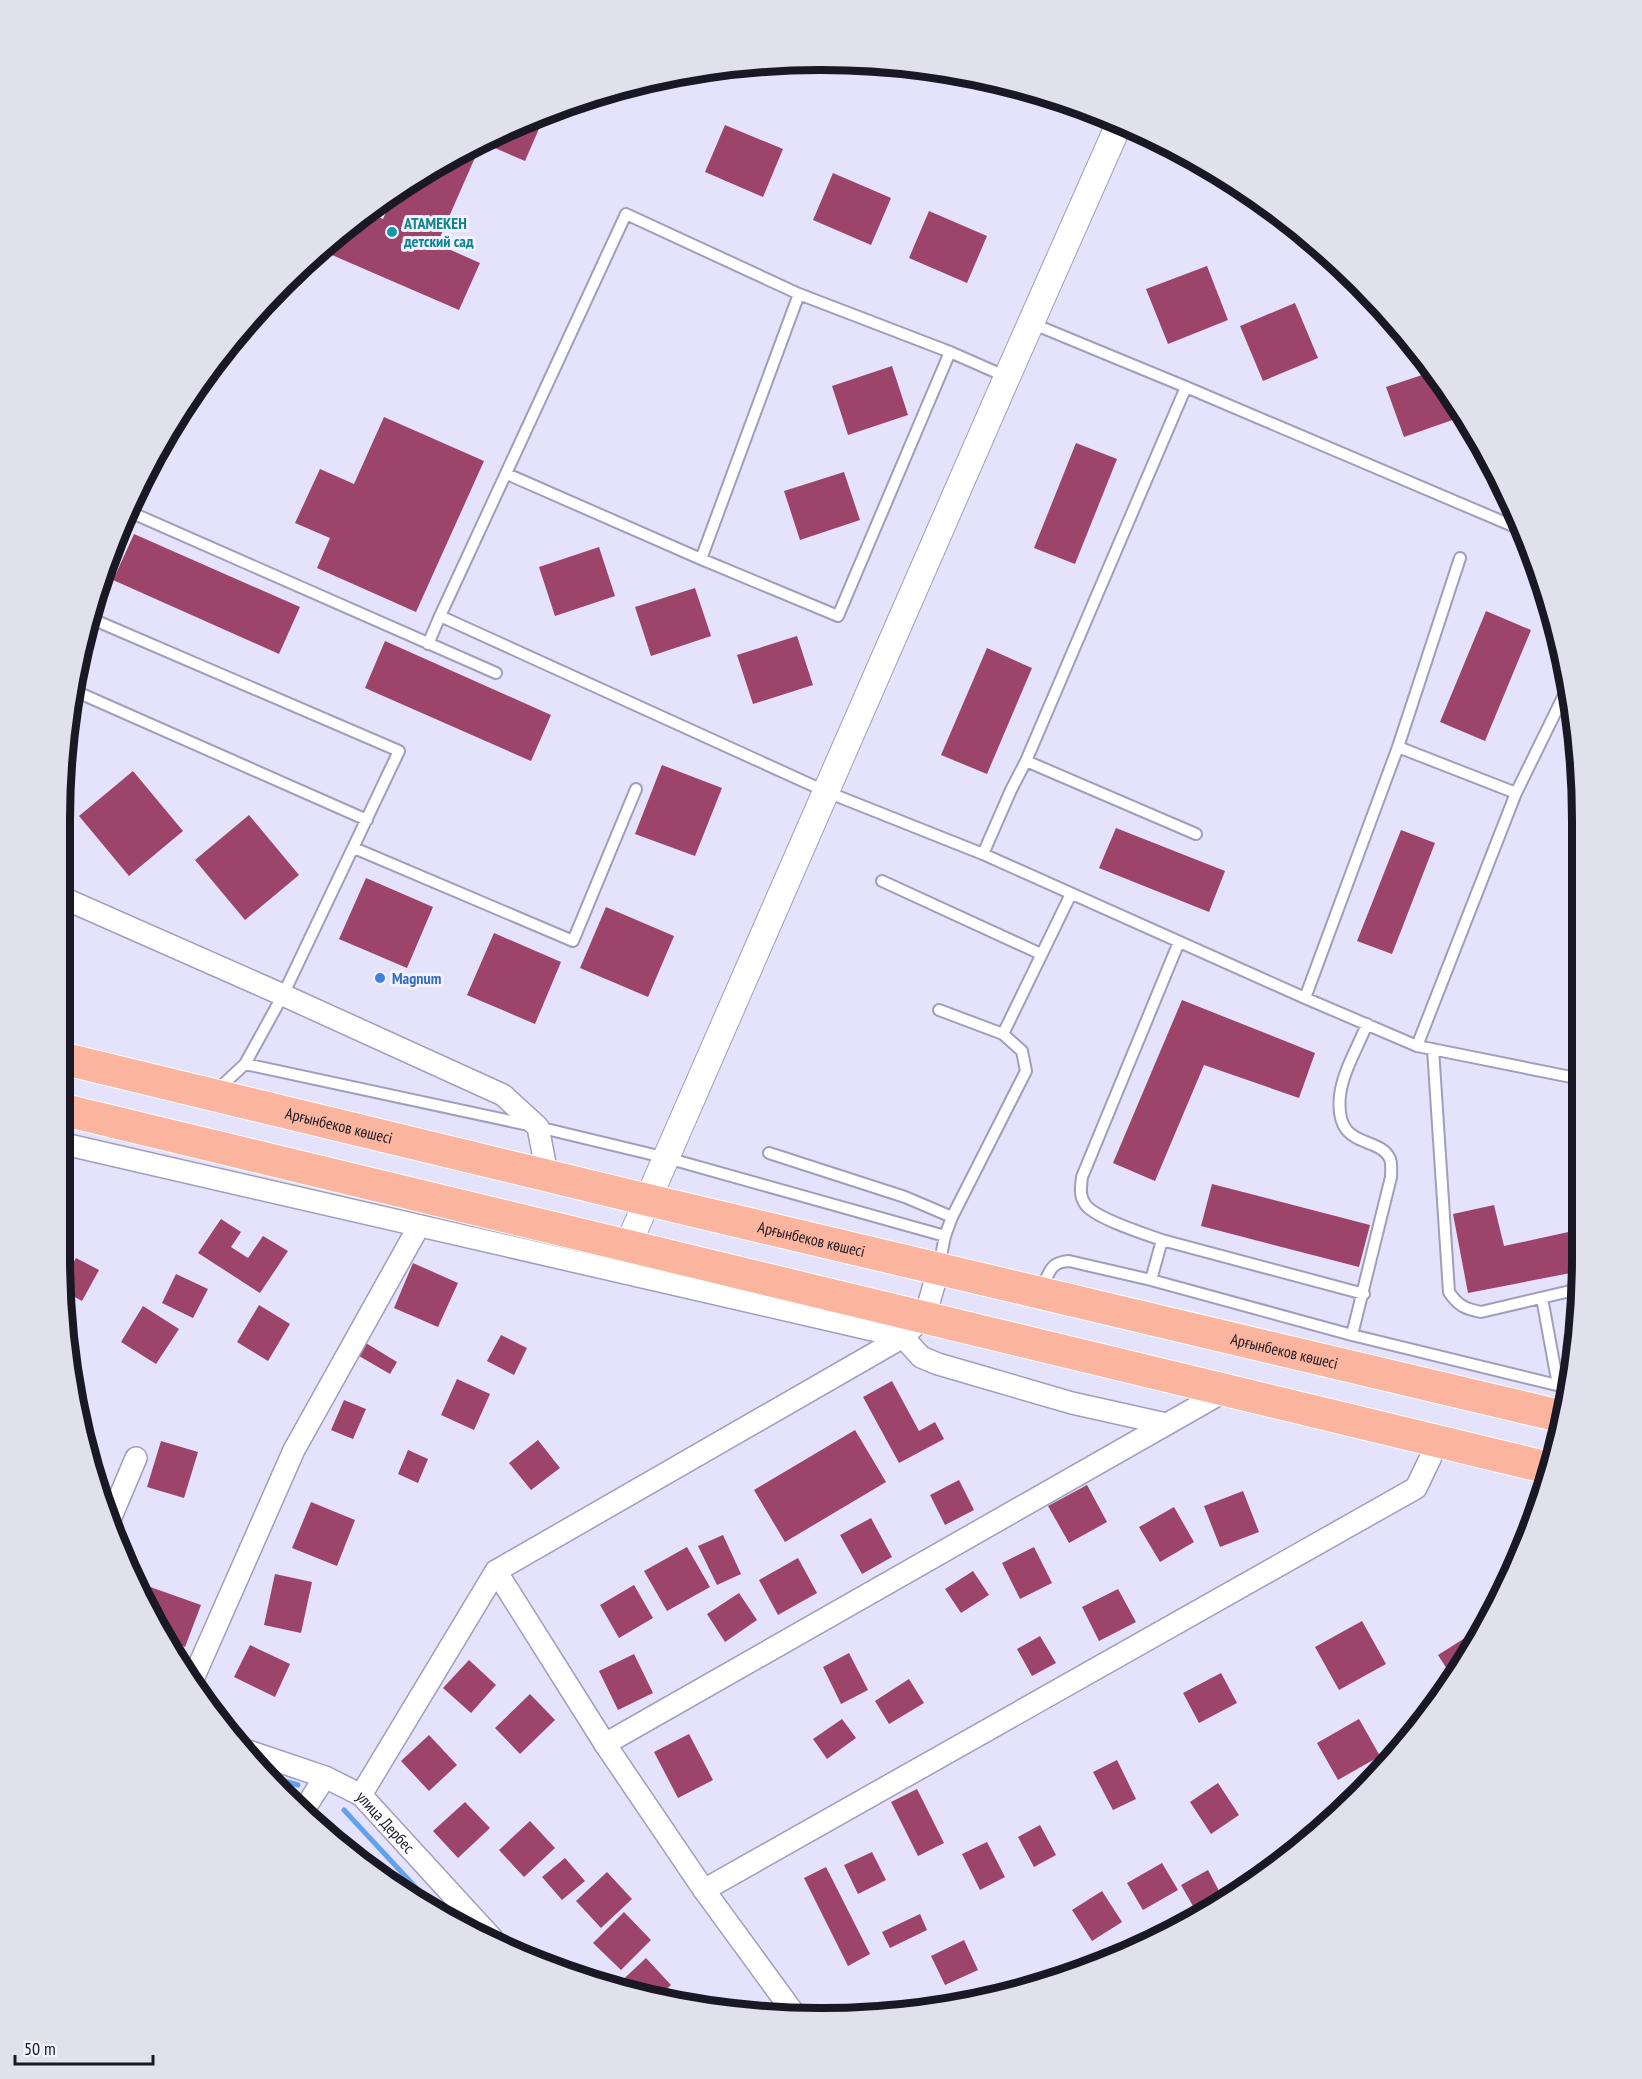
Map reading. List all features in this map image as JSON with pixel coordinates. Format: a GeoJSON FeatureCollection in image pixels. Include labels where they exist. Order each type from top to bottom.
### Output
{"type":"FeatureCollection","features":[{"type":"Feature","properties":{"kind":"main road","name":"Арғынбеков көшесі"},"geometry":{"type":"LineString","coordinates":[[70,1060],[1554,1416]]}},
{"type":"Feature","properties":{"kind":"main road"},"geometry":{"type":"LineString","coordinates":[[70,1111],[628,1245],[914,1326],[1225,1391],[1542,1466]]}},
{"type":"Feature","properties":{"kind":"street"},"geometry":{"type":"LineString","coordinates":[[628,1245],[1116,131]]}},
{"type":"Feature","properties":{"kind":"street"},"geometry":{"type":"LineString","coordinates":[[70,901],[503,1095],[538,1127],[547,1174]]}},
{"type":"Feature","properties":{"kind":"street"},"geometry":{"type":"LineString","coordinates":[[70,1145],[419,1226],[914,1326]]}},
{"type":"Feature","properties":{"kind":"street"},"geometry":{"type":"LineString","coordinates":[[196,1673],[294,1450],[419,1226]]}},
{"type":"Feature","properties":{"kind":"street"},"geometry":{"type":"LineString","coordinates":[[939,1268],[914,1326],[921,1357],[1072,1403],[1166,1424]]}},
{"type":"Feature","properties":{"kind":"street"},"geometry":{"type":"LineString","coordinates":[[361,1796],[496,1571],[914,1326]]}},
{"type":"Feature","properties":{"kind":"street"},"geometry":{"type":"LineString","coordinates":[[605,1744],[1225,1391]]}},
{"type":"Feature","properties":{"kind":"street"},"geometry":{"type":"LineString","coordinates":[[704,1890],[1416,1488],[1438,1442]]}},
{"type":"Feature","properties":{"kind":"street"},"geometry":{"type":"LineString","coordinates":[[114,1509],[136,1458]]}},
{"type":"Feature","properties":{"kind":"street"},"geometry":{"type":"LineString","coordinates":[[496,1571],[605,1744],[704,1890],[790,2007]]}},
{"type":"Feature","properties":{"kind":"street","name":"улица Дербес"},"geometry":{"type":"LineString","coordinates":[[258,1755],[325,1777],[361,1796],[482,1927]]}},
{"type":"Feature","properties":{"kind":"street"},"geometry":{"type":"LineString","coordinates":[[307,1805],[325,1777]]}},
{"type":"Feature","properties":{"kind":"lane"},"geometry":{"type":"LineString","coordinates":[[428,644],[626,214],[799,294],[950,352],[1007,377]]}},
{"type":"Feature","properties":{"kind":"lane"},"geometry":{"type":"LineString","coordinates":[[701,559],[799,294]]}},
{"type":"Feature","properties":{"kind":"lane"},"geometry":{"type":"LineString","coordinates":[[1031,323],[1510,525]]}},
{"type":"Feature","properties":{"kind":"lane"},"geometry":{"type":"LineString","coordinates":[[507,474],[838,616],[950,352]]}},
{"type":"Feature","properties":{"kind":"lane"},"geometry":{"type":"LineString","coordinates":[[983,854],[1026,761],[1186,387]]}},
{"type":"Feature","properties":{"kind":"lane"},"geometry":{"type":"LineString","coordinates":[[136,515],[496,673]]}},
{"type":"Feature","properties":{"kind":"lane"},"geometry":{"type":"LineString","coordinates":[[1305,998],[1398,747],[1461,558]]}},
{"type":"Feature","properties":{"kind":"lane"},"geometry":{"type":"LineString","coordinates":[[440,616],[827,792],[983,854],[1417,1046],[1572,1077]]}},
{"type":"Feature","properties":{"kind":"lane"},"geometry":{"type":"LineString","coordinates":[[98,621],[399,751],[283,995],[245,1064],[213,1094]]}},
{"type":"Feature","properties":{"kind":"lane"},"geometry":{"type":"LineString","coordinates":[[82,694],[367,820]]}},
{"type":"Feature","properties":{"kind":"lane"},"geometry":{"type":"LineString","coordinates":[[1417,1046],[1516,794],[1561,701]]}},
{"type":"Feature","properties":{"kind":"lane"},"geometry":{"type":"LineString","coordinates":[[1398,747],[1516,794]]}},
{"type":"Feature","properties":{"kind":"lane"},"geometry":{"type":"LineString","coordinates":[[1026,761],[1196,834]]}},
{"type":"Feature","properties":{"kind":"lane"},"geometry":{"type":"LineString","coordinates":[[354,848],[573,941],[636,789]]}},
{"type":"Feature","properties":{"kind":"lane"},"geometry":{"type":"LineString","coordinates":[[882,881],[1041,954]]}},
{"type":"Feature","properties":{"kind":"lane"},"geometry":{"type":"LineString","coordinates":[[1003,1034],[1071,894]]}},
{"type":"Feature","properties":{"kind":"lane"},"geometry":{"type":"LineString","coordinates":[[1179,942],[1082,1177],[1080,1193],[1085,1205],[1096,1214],[1162,1240],[1364,1294]]}},
{"type":"Feature","properties":{"kind":"lane"},"geometry":{"type":"LineString","coordinates":[[939,1010],[1003,1034],[1023,1051],[1026,1071],[952,1216],[945,1236],[939,1268]]}},
{"type":"Feature","properties":{"kind":"lane"},"geometry":{"type":"LineString","coordinates":[[1352,1335],[1364,1294],[1391,1177],[1391,1160],[1384,1150],[1362,1142],[1348,1133],[1341,1118],[1340,1095],[1367,1024]]}},
{"type":"Feature","properties":{"kind":"lane"},"geometry":{"type":"LineString","coordinates":[[1432,1049],[1449,1292],[1455,1301],[1466,1309],[1481,1312],[1571,1291]]}},
{"type":"Feature","properties":{"kind":"lane"},"geometry":{"type":"LineString","coordinates":[[245,1064],[538,1127],[667,1158],[945,1236]]}},
{"type":"Feature","properties":{"kind":"lane"},"geometry":{"type":"LineString","coordinates":[[769,1153],[905,1197],[952,1216]]}},
{"type":"Feature","properties":{"kind":"lane"},"geometry":{"type":"LineString","coordinates":[[1151,1280],[1162,1240]]}},
{"type":"Feature","properties":{"kind":"lane"},"geometry":{"type":"LineString","coordinates":[[1041,1292],[1053,1265],[1060,1261],[1069,1261],[1151,1280],[1352,1335],[1560,1386]]}},
{"type":"Feature","properties":{"kind":"lane"},"geometry":{"type":"LineString","coordinates":[[1542,1298],[1562,1377]]}},
{"type":"Feature","properties":{"kind":"building"},"geometry":{"type":"Polygon","coordinates":[[[540,125],[525,161],[492,147],[540,125]]]}},
{"type":"Feature","properties":{"kind":"building"},"geometry":{"type":"Polygon","coordinates":[[[725,125],[783,149],[763,197],[705,172],[725,125]]]}},
{"type":"Feature","properties":{"kind":"building","name":"АТАМЕКЕН детский сад"},"geometry":{"type":"Polygon","coordinates":[[[476,155],[437,244],[480,263],[459,310],[330,254],[377,217],[383,219],[387,209],[404,197],[476,155]]]}},
{"type":"Feature","properties":{"kind":"building"},"geometry":{"type":"Polygon","coordinates":[[[833,173],[891,198],[871,245],[813,220],[833,173]]]}},
{"type":"Feature","properties":{"kind":"building"},"geometry":{"type":"Polygon","coordinates":[[[929,211],[987,236],[967,283],[909,258],[929,211]]]}},
{"type":"Feature","properties":{"kind":"building"},"geometry":{"type":"Polygon","coordinates":[[[1207,266],[1228,320],[1168,344],[1146,289],[1207,266]]]}},
{"type":"Feature","properties":{"kind":"building"},"geometry":{"type":"Polygon","coordinates":[[[1295,303],[1318,358],[1263,381],[1240,326],[1295,303]]]}},
{"type":"Feature","properties":{"kind":"building"},"geometry":{"type":"Polygon","coordinates":[[[892,366],[908,415],[848,435],[832,386],[892,366]]]}},
{"type":"Feature","properties":{"kind":"building"},"geometry":{"type":"Polygon","coordinates":[[[1424,374],[1454,419],[1404,437],[1386,387],[1424,374]]]}},
{"type":"Feature","properties":{"kind":"building"},"geometry":{"type":"Polygon","coordinates":[[[384,417],[484,461],[416,612],[317,568],[330,538],[295,523],[320,469],[354,484],[384,417]]]}},
{"type":"Feature","properties":{"kind":"building"},"geometry":{"type":"Polygon","coordinates":[[[1076,443],[1117,459],[1075,564],[1034,548],[1076,443]]]}},
{"type":"Feature","properties":{"kind":"building"},"geometry":{"type":"Polygon","coordinates":[[[844,472],[860,520],[800,540],[784,491],[844,472]]]}},
{"type":"Feature","properties":{"kind":"building"},"geometry":{"type":"Polygon","coordinates":[[[134,534],[300,607],[279,654],[113,580],[134,534]]]}},
{"type":"Feature","properties":{"kind":"building"},"geometry":{"type":"Polygon","coordinates":[[[599,547],[615,596],[555,616],[539,567],[599,547]]]}},
{"type":"Feature","properties":{"kind":"building"},"geometry":{"type":"Polygon","coordinates":[[[695,588],[711,636],[651,656],[635,607],[695,588]]]}},
{"type":"Feature","properties":{"kind":"building"},"geometry":{"type":"Polygon","coordinates":[[[1486,611],[1531,630],[1485,741],[1440,722],[1486,611]]]}},
{"type":"Feature","properties":{"kind":"building"},"geometry":{"type":"Polygon","coordinates":[[[797,636],[813,685],[753,704],[737,655],[797,636]]]}},
{"type":"Feature","properties":{"kind":"building"},"geometry":{"type":"Polygon","coordinates":[[[385,641],[551,715],[531,761],[365,688],[385,641]]]}},
{"type":"Feature","properties":{"kind":"building"},"geometry":{"type":"Polygon","coordinates":[[[987,648],[1032,668],[987,774],[941,755],[987,648]]]}},
{"type":"Feature","properties":{"kind":"building"},"geometry":{"type":"Polygon","coordinates":[[[662,765],[722,788],[695,856],[635,834],[662,765]]]}},
{"type":"Feature","properties":{"kind":"building"},"geometry":{"type":"Polygon","coordinates":[[[133,771],[183,831],[129,876],[79,816],[133,771]]]}},
{"type":"Feature","properties":{"kind":"building"},"geometry":{"type":"Polygon","coordinates":[[[249,815],[299,875],[245,920],[195,860],[249,815]]]}},
{"type":"Feature","properties":{"kind":"building"},"geometry":{"type":"Polygon","coordinates":[[[1116,828],[1225,871],[1209,912],[1099,868],[1116,828]]]}},
{"type":"Feature","properties":{"kind":"building"},"geometry":{"type":"Polygon","coordinates":[[[1401,830],[1435,843],[1392,954],[1357,941],[1401,830]]]}},
{"type":"Feature","properties":{"kind":"building"},"geometry":{"type":"Polygon","coordinates":[[[366,878],[433,907],[407,968],[339,939],[366,878]]]}},
{"type":"Feature","properties":{"kind":"building"},"geometry":{"type":"Polygon","coordinates":[[[606,907],[674,936],[648,997],[580,968],[606,907]]]}},
{"type":"Feature","properties":{"kind":"building"},"geometry":{"type":"Polygon","coordinates":[[[494,933],[561,962],[535,1024],[467,995],[494,933]]]}},
{"type":"Feature","properties":{"kind":"building"},"geometry":{"type":"Polygon","coordinates":[[[1182,1000],[1315,1053],[1299,1098],[1204,1065],[1155,1181],[1113,1163],[1182,1000]]]}},
{"type":"Feature","properties":{"kind":"building"},"geometry":{"type":"Polygon","coordinates":[[[1212,1184],[1370,1225],[1359,1267],[1201,1226],[1212,1184]]]}},
{"type":"Feature","properties":{"kind":"building"},"geometry":{"type":"Polygon","coordinates":[[[1494,1205],[1504,1246],[1572,1231],[1571,1273],[1468,1293],[1453,1214],[1494,1205]]]}},
{"type":"Feature","properties":{"kind":"building"},"geometry":{"type":"Polygon","coordinates":[[[221,1219],[241,1232],[231,1247],[248,1258],[263,1236],[288,1251],[260,1293],[198,1253],[221,1219]]]}},
{"type":"Feature","properties":{"kind":"building"},"geometry":{"type":"Polygon","coordinates":[[[76,1258],[99,1270],[82,1301],[72,1295],[70,1268],[76,1258]]]}},
{"type":"Feature","properties":{"kind":"building"},"geometry":{"type":"Polygon","coordinates":[[[413,1263],[458,1283],[438,1327],[394,1308],[413,1263]]]}},
{"type":"Feature","properties":{"kind":"building"},"geometry":{"type":"Polygon","coordinates":[[[176,1274],[208,1289],[193,1318],[162,1303],[176,1274]]]}},
{"type":"Feature","properties":{"kind":"building"},"geometry":{"type":"Polygon","coordinates":[[[259,1305],[290,1324],[268,1361],[237,1342],[259,1305]]]}},
{"type":"Feature","properties":{"kind":"building"},"geometry":{"type":"Polygon","coordinates":[[[143,1306],[179,1329],[156,1364],[121,1342],[143,1306]]]}},
{"type":"Feature","properties":{"kind":"building"},"geometry":{"type":"Polygon","coordinates":[[[501,1335],[527,1348],[514,1375],[487,1361],[501,1335]]]}},
{"type":"Feature","properties":{"kind":"building"},"geometry":{"type":"Polygon","coordinates":[[[361,1340],[397,1362],[390,1374],[354,1353],[361,1340]]]}},
{"type":"Feature","properties":{"kind":"building"},"geometry":{"type":"Polygon","coordinates":[[[457,1379],[490,1394],[474,1430],[441,1415],[457,1379]]]}},
{"type":"Feature","properties":{"kind":"building"},"geometry":{"type":"Polygon","coordinates":[[[892,1381],[919,1431],[935,1422],[944,1439],[899,1463],[863,1397],[892,1381]]]}},
{"type":"Feature","properties":{"kind":"building"},"geometry":{"type":"Polygon","coordinates":[[[344,1400],[366,1409],[353,1439],[331,1430],[344,1400]]]}},
{"type":"Feature","properties":{"kind":"building"},"geometry":{"type":"Polygon","coordinates":[[[855,1430],[886,1482],[785,1542],[754,1490],[855,1430]]]}},
{"type":"Feature","properties":{"kind":"building"},"geometry":{"type":"Polygon","coordinates":[[[538,1440],[560,1468],[531,1490],[509,1463],[538,1440]]]}},
{"type":"Feature","properties":{"kind":"building"},"geometry":{"type":"Polygon","coordinates":[[[161,1441],[198,1452],[184,1498],[147,1487],[161,1441]]]}},
{"type":"Feature","properties":{"kind":"building"},"geometry":{"type":"Polygon","coordinates":[[[408,1450],[428,1459],[418,1483],[398,1474],[408,1450]]]}},
{"type":"Feature","properties":{"kind":"building"},"geometry":{"type":"Polygon","coordinates":[[[959,1480],[974,1510],[945,1525],[930,1495],[959,1480]]]}},
{"type":"Feature","properties":{"kind":"building"},"geometry":{"type":"Polygon","coordinates":[[[1087,1485],[1107,1522],[1069,1543],[1048,1506],[1087,1485]]]}},
{"type":"Feature","properties":{"kind":"building"},"geometry":{"type":"Polygon","coordinates":[[[1243,1491],[1259,1532],[1220,1547],[1204,1506],[1243,1491]]]}},
{"type":"Feature","properties":{"kind":"building"},"geometry":{"type":"Polygon","coordinates":[[[311,1502],[355,1520],[337,1566],[292,1548],[311,1502]]]}},
{"type":"Feature","properties":{"kind":"building"},"geometry":{"type":"Polygon","coordinates":[[[1174,1507],[1194,1542],[1160,1562],[1139,1527],[1174,1507]]]}},
{"type":"Feature","properties":{"kind":"building"},"geometry":{"type":"Polygon","coordinates":[[[871,1518],[892,1557],[862,1574],[840,1535],[871,1518]]]}},
{"type":"Feature","properties":{"kind":"building"},"geometry":{"type":"Polygon","coordinates":[[[723,1535],[741,1574],[717,1585],[698,1546],[723,1535]]]}},
{"type":"Feature","properties":{"kind":"building"},"geometry":{"type":"Polygon","coordinates":[[[687,1547],[710,1587],[667,1611],[644,1571],[687,1547]]]}},
{"type":"Feature","properties":{"kind":"building"},"geometry":{"type":"Polygon","coordinates":[[[1034,1547],[1052,1583],[1020,1599],[1002,1563],[1034,1547]]]}},
{"type":"Feature","properties":{"kind":"building"},"geometry":{"type":"Polygon","coordinates":[[[798,1558],[817,1593],[778,1615],[759,1580],[798,1558]]]}},
{"type":"Feature","properties":{"kind":"building"},"geometry":{"type":"Polygon","coordinates":[[[973,1571],[989,1595],[961,1613],[945,1589],[973,1571]]]}},
{"type":"Feature","properties":{"kind":"building"},"geometry":{"type":"Polygon","coordinates":[[[275,1574],[312,1582],[301,1633],[264,1625],[275,1574]]]}},
{"type":"Feature","properties":{"kind":"building"},"geometry":{"type":"Polygon","coordinates":[[[146,1585],[201,1605],[185,1647],[178,1644],[146,1585]]]}},
{"type":"Feature","properties":{"kind":"building"},"geometry":{"type":"Polygon","coordinates":[[[634,1585],[653,1618],[619,1638],[600,1605],[634,1585]]]}},
{"type":"Feature","properties":{"kind":"building"},"geometry":{"type":"Polygon","coordinates":[[[1118,1589],[1136,1622],[1099,1641],[1082,1607],[1118,1589]]]}},
{"type":"Feature","properties":{"kind":"building"},"geometry":{"type":"Polygon","coordinates":[[[739,1593],[757,1620],[725,1642],[707,1614],[739,1593]]]}},
{"type":"Feature","properties":{"kind":"building"},"geometry":{"type":"Polygon","coordinates":[[[1362,1621],[1386,1664],[1339,1690],[1315,1647],[1362,1621]]]}},
{"type":"Feature","properties":{"kind":"building"},"geometry":{"type":"Polygon","coordinates":[[[1040,1636],[1056,1663],[1032,1676],[1017,1649],[1040,1636]]]}},
{"type":"Feature","properties":{"kind":"building"},"geometry":{"type":"Polygon","coordinates":[[[1468,1636],[1469,1637],[1448,1670],[1438,1655],[1468,1636]]]}},
{"type":"Feature","properties":{"kind":"building"},"geometry":{"type":"Polygon","coordinates":[[[250,1645],[290,1664],[275,1697],[234,1677],[250,1645]]]}},
{"type":"Feature","properties":{"kind":"building"},"geometry":{"type":"Polygon","coordinates":[[[849,1653],[868,1690],[841,1704],[823,1667],[849,1653]]]}},
{"type":"Feature","properties":{"kind":"building"},"geometry":{"type":"Polygon","coordinates":[[[634,1654],[653,1693],[618,1710],[599,1671],[634,1654]]]}},
{"type":"Feature","properties":{"kind":"building"},"geometry":{"type":"Polygon","coordinates":[[[469,1660],[496,1685],[471,1713],[443,1688],[469,1660]]]}},
{"type":"Feature","properties":{"kind":"building"},"geometry":{"type":"Polygon","coordinates":[[[1221,1673],[1237,1703],[1199,1723],[1183,1693],[1221,1673]]]}},
{"type":"Feature","properties":{"kind":"building"},"geometry":{"type":"Polygon","coordinates":[[[909,1679],[924,1703],[889,1724],[875,1701],[909,1679]]]}},
{"type":"Feature","properties":{"kind":"building"},"geometry":{"type":"Polygon","coordinates":[[[530,1694],[555,1720],[520,1754],[495,1728],[530,1694]]]}},
{"type":"Feature","properties":{"kind":"building"},"geometry":{"type":"Polygon","coordinates":[[[842,1719],[856,1738],[827,1759],[813,1739],[842,1719]]]}},
{"type":"Feature","properties":{"kind":"building"},"geometry":{"type":"Polygon","coordinates":[[[1359,1719],[1380,1756],[1338,1780],[1317,1743],[1359,1719]]]}},
{"type":"Feature","properties":{"kind":"building"},"geometry":{"type":"Polygon","coordinates":[[[689,1734],[713,1780],[678,1798],[654,1752],[689,1734]]]}},
{"type":"Feature","properties":{"kind":"building"},"geometry":{"type":"Polygon","coordinates":[[[429,1735],[457,1765],[429,1791],[401,1761],[429,1735]]]}},
{"type":"Feature","properties":{"kind":"building"},"geometry":{"type":"Polygon","coordinates":[[[1117,1760],[1136,1799],[1113,1810],[1093,1772],[1117,1760]]]}},
{"type":"Feature","properties":{"kind":"building"},"geometry":{"type":"Polygon","coordinates":[[[1218,1783],[1239,1815],[1211,1834],[1190,1802],[1218,1783]]]}},
{"type":"Feature","properties":{"kind":"building"},"geometry":{"type":"Polygon","coordinates":[[[917,1789],[944,1843],[918,1856],[891,1802],[917,1789]]]}},
{"type":"Feature","properties":{"kind":"building"},"geometry":{"type":"Polygon","coordinates":[[[465,1802],[490,1828],[458,1858],[433,1831],[465,1802]]]}},
{"type":"Feature","properties":{"kind":"building"},"geometry":{"type":"Polygon","coordinates":[[[530,1821],[555,1848],[524,1877],[499,1850],[530,1821]]]}},
{"type":"Feature","properties":{"kind":"building"},"geometry":{"type":"Polygon","coordinates":[[[1040,1825],[1056,1855],[1034,1867],[1018,1837],[1040,1825]]]}},
{"type":"Feature","properties":{"kind":"building"},"geometry":{"type":"Polygon","coordinates":[[[987,1842],[1005,1877],[980,1890],[962,1854],[987,1842]]]}},
{"type":"Feature","properties":{"kind":"building"},"geometry":{"type":"Polygon","coordinates":[[[872,1852],[886,1880],[858,1894],[844,1865],[872,1852]]]}},
{"type":"Feature","properties":{"kind":"building"},"geometry":{"type":"Polygon","coordinates":[[[565,1858],[585,1881],[562,1900],[542,1877],[565,1858]]]}},
{"type":"Feature","properties":{"kind":"building"},"geometry":{"type":"Polygon","coordinates":[[[1162,1863],[1178,1890],[1143,1910],[1127,1883],[1162,1863]]]}},
{"type":"Feature","properties":{"kind":"building"},"geometry":{"type":"Polygon","coordinates":[[[826,1867],[870,1954],[848,1966],[804,1878],[826,1867]]]}},
{"type":"Feature","properties":{"kind":"building"},"geometry":{"type":"Polygon","coordinates":[[[1208,1870],[1219,1891],[1193,1906],[1181,1885],[1208,1870]]]}},
{"type":"Feature","properties":{"kind":"building"},"geometry":{"type":"Polygon","coordinates":[[[607,1872],[632,1899],[601,1928],[576,1901],[607,1872]]]}},
{"type":"Feature","properties":{"kind":"building"},"geometry":{"type":"Polygon","coordinates":[[[1102,1891],[1122,1922],[1092,1941],[1072,1910],[1102,1891]]]}},
{"type":"Feature","properties":{"kind":"building"},"geometry":{"type":"Polygon","coordinates":[[[624,1912],[651,1940],[621,1970],[593,1943],[624,1912]]]}},
{"type":"Feature","properties":{"kind":"building"},"geometry":{"type":"Polygon","coordinates":[[[920,1914],[927,1930],[890,1948],[882,1932],[920,1914]]]}},
{"type":"Feature","properties":{"kind":"building"},"geometry":{"type":"Polygon","coordinates":[[[964,1940],[978,1970],[945,1985],[931,1956],[964,1940]]]}},
{"type":"Feature","properties":{"kind":"building"},"geometry":{"type":"Polygon","coordinates":[[[646,1958],[671,1985],[664,1991],[621,1981],[646,1958]]]}},
{"type":"Feature","properties":{"kind":"waterway"},"geometry":{"type":"LineString","coordinates":[[282,1780],[298,1785]]}},
{"type":"Feature","properties":{"kind":"waterway"},"geometry":{"type":"LineString","coordinates":[[344,1810],[420,1892]]}},
{"type":"Feature","properties":{"kind":"place","name":"АТАМЕКЕН детский сад"},"geometry":{"type":"Point","coordinates":[392,232]}},
{"type":"Feature","properties":{"kind":"place","name":"Magnum"},"geometry":{"type":"Point","coordinates":[380,978]}}]}
